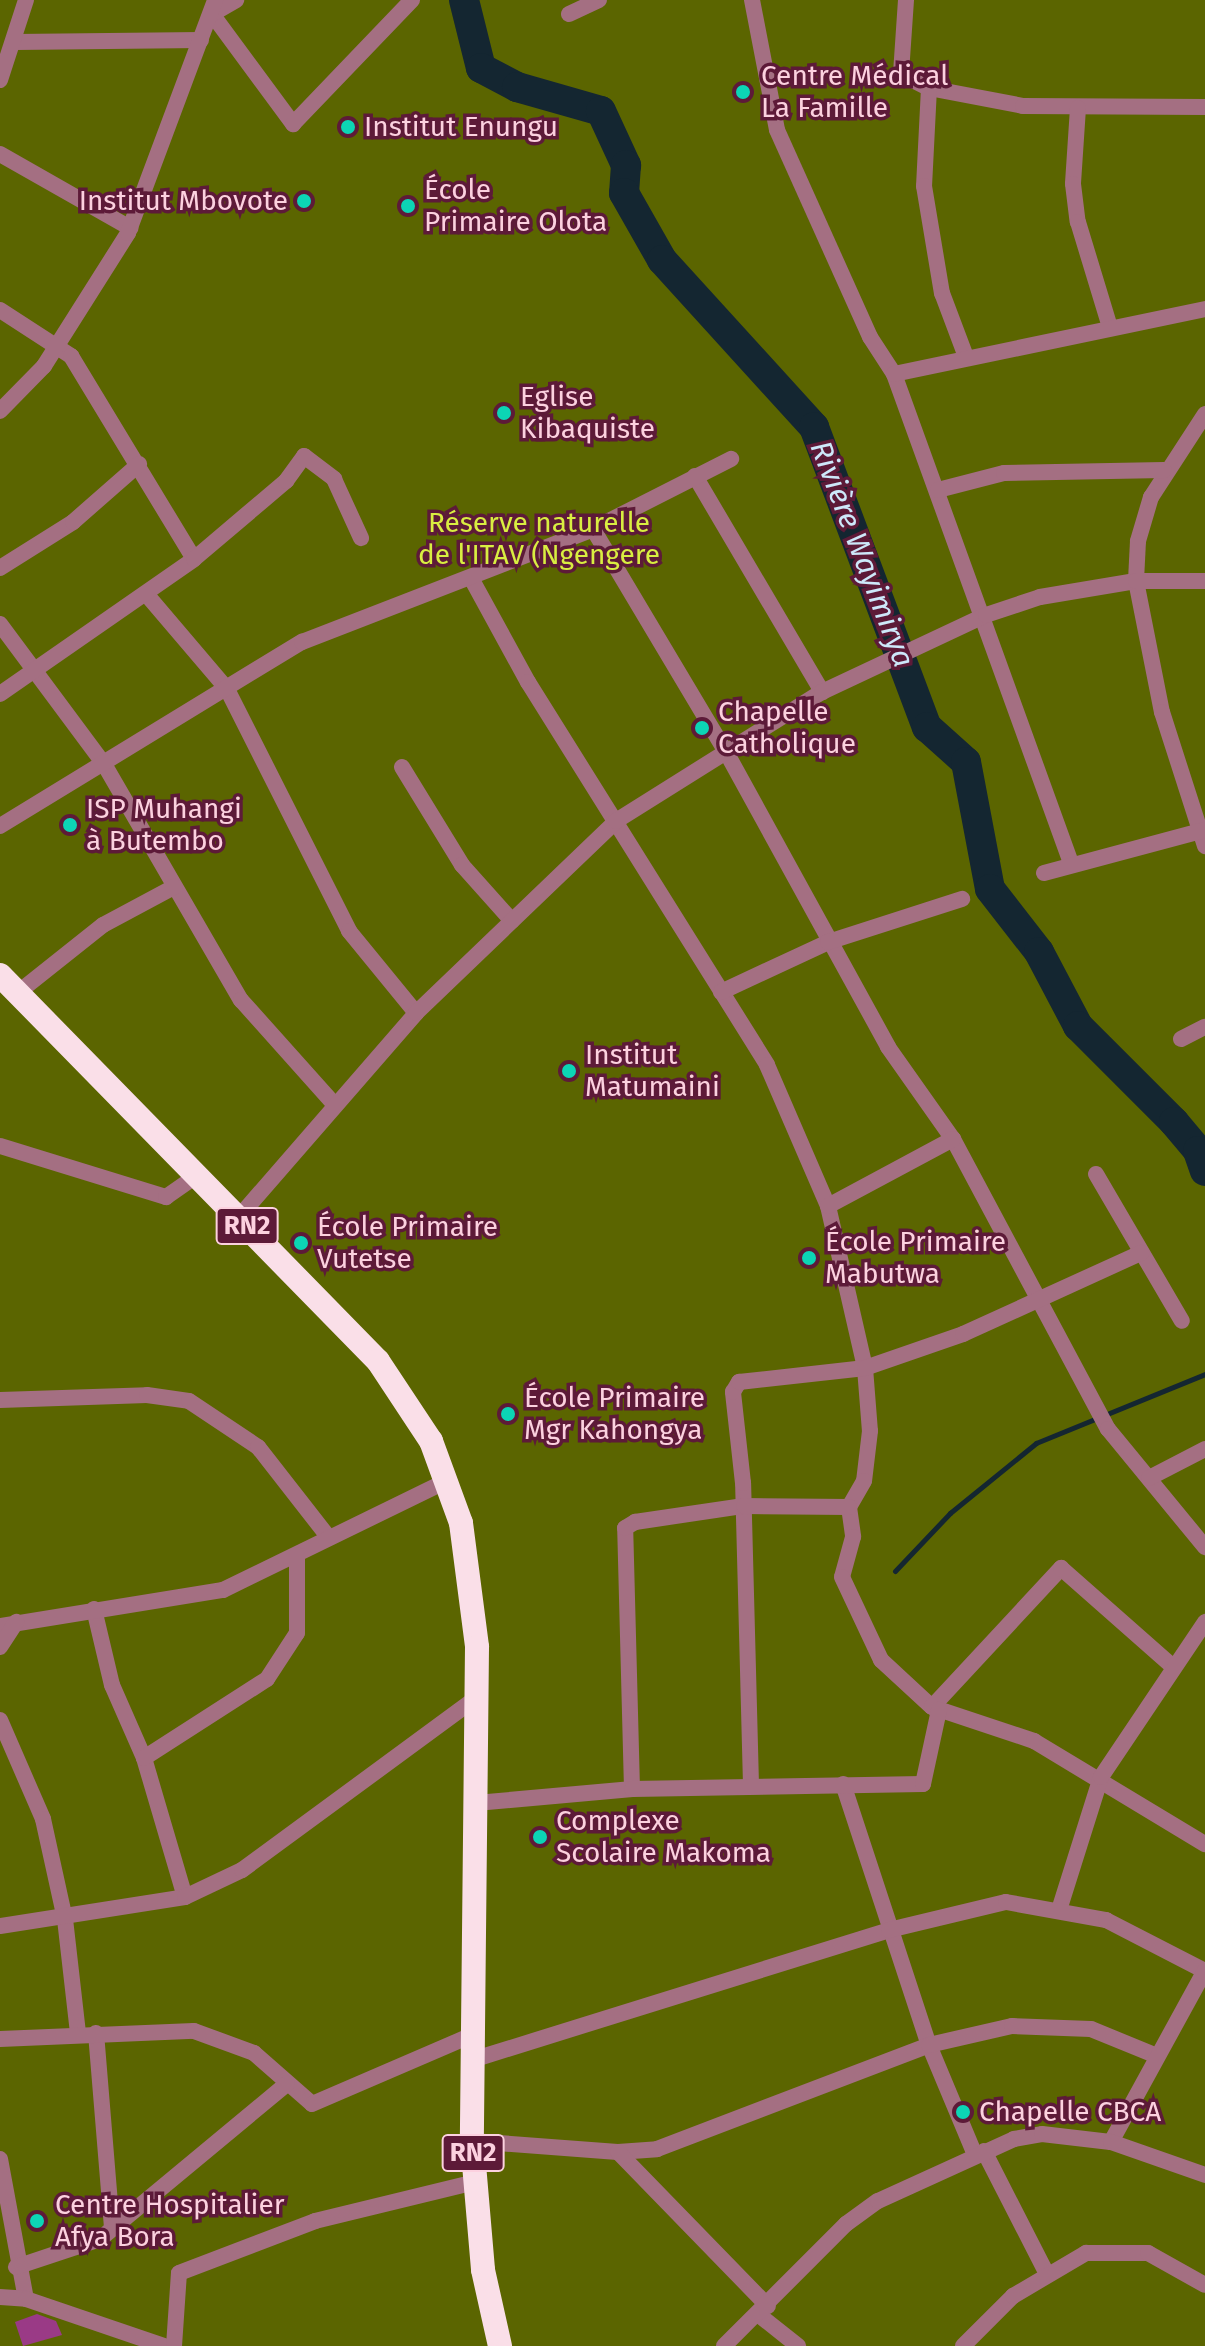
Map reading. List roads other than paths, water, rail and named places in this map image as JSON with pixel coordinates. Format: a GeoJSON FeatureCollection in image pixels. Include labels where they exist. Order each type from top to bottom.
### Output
{"type":"FeatureCollection","features":[{"type":"Feature","properties":{"kind":"highway","name":"RN2"},"geometry":{"type":"LineString","coordinates":[[0,975],[20,991],[378,1361],[431,1441],[442,1483],[469,1559],[476,1698],[472,2141],[483,2270],[500,2346]]}},
{"type":"Feature","properties":{"kind":"street"},"geometry":{"type":"LineString","coordinates":[[0,80],[15,42],[26,0]]}},
{"type":"Feature","properties":{"kind":"street"},"geometry":{"type":"LineString","coordinates":[[214,7],[236,0]]}},
{"type":"Feature","properties":{"kind":"street"},"geometry":{"type":"LineString","coordinates":[[214,7],[293,124],[412,0]]}},
{"type":"Feature","properties":{"kind":"street"},"geometry":{"type":"LineString","coordinates":[[569,14],[599,0]]}},
{"type":"Feature","properties":{"kind":"street"},"geometry":{"type":"LineString","coordinates":[[752,0],[777,130],[870,337],[894,374],[986,615],[1049,815],[1071,863]]}},
{"type":"Feature","properties":{"kind":"street"},"geometry":{"type":"LineString","coordinates":[[906,0],[901,74],[929,88],[1023,106],[1204,112]]}},
{"type":"Feature","properties":{"kind":"street"},"geometry":{"type":"LineString","coordinates":[[0,411],[57,346],[130,228],[214,7]]}},
{"type":"Feature","properties":{"kind":"street"},"geometry":{"type":"LineString","coordinates":[[15,42],[201,40]]}},
{"type":"Feature","properties":{"kind":"street"},"geometry":{"type":"LineString","coordinates":[[929,88],[924,186],[942,293],[966,357]]}},
{"type":"Feature","properties":{"kind":"street"},"geometry":{"type":"LineString","coordinates":[[1078,108],[1076,209],[1110,327]]}},
{"type":"Feature","properties":{"kind":"street"},"geometry":{"type":"LineString","coordinates":[[0,154],[130,228]]}},
{"type":"Feature","properties":{"kind":"street"},"geometry":{"type":"LineString","coordinates":[[894,374],[1205,309]]}},
{"type":"Feature","properties":{"kind":"street"},"geometry":{"type":"LineString","coordinates":[[0,310],[71,356],[194,559]]}},
{"type":"Feature","properties":{"kind":"street"},"geometry":{"type":"LineString","coordinates":[[1044,873],[1071,863],[1203,836],[1162,712],[1136,581],[1138,541],[1164,470],[1205,414]]}},
{"type":"Feature","properties":{"kind":"street"},"geometry":{"type":"LineString","coordinates":[[0,694],[37,673],[194,559],[286,481],[304,456],[334,479],[361,538]]}},
{"type":"Feature","properties":{"kind":"street"},"geometry":{"type":"LineString","coordinates":[[0,826],[227,689],[362,614],[471,578],[593,529],[731,459]]}},
{"type":"Feature","properties":{"kind":"street"},"geometry":{"type":"LineString","coordinates":[[0,568],[73,522],[139,464]]}},
{"type":"Feature","properties":{"kind":"street"},"geometry":{"type":"LineString","coordinates":[[938,490],[1004,473],[1164,470]]}},
{"type":"Feature","properties":{"kind":"street"},"geometry":{"type":"LineString","coordinates":[[695,476],[822,692]]}},
{"type":"Feature","properties":{"kind":"street"},"geometry":{"type":"LineString","coordinates":[[593,529],[725,750],[888,1047],[953,1139],[1108,1429],[1205,1547]]}},
{"type":"Feature","properties":{"kind":"street"},"geometry":{"type":"LineString","coordinates":[[471,578],[767,1065],[828,1206],[865,1368],[870,1431],[864,1481],[849,1507],[853,1537],[842,1577],[881,1660],[936,1709],[1034,1741],[1101,1777],[1205,1844]]}},
{"type":"Feature","properties":{"kind":"street"},"geometry":{"type":"LineString","coordinates":[[238,1218],[416,1013],[616,821],[822,692],[879,668],[917,645],[986,615],[1040,597],[1136,581],[1205,581]]}},
{"type":"Feature","properties":{"kind":"street"},"geometry":{"type":"LineString","coordinates":[[147,595],[227,689],[349,931],[416,1013]]}},
{"type":"Feature","properties":{"kind":"street"},"geometry":{"type":"LineString","coordinates":[[0,624],[104,764],[241,1000],[334,1104]]}},
{"type":"Feature","properties":{"kind":"street"},"geometry":{"type":"LineString","coordinates":[[402,767],[462,865],[512,921]]}},
{"type":"Feature","properties":{"kind":"street"},"geometry":{"type":"LineString","coordinates":[[20,991],[96,930],[174,887]]}},
{"type":"Feature","properties":{"kind":"street"},"geometry":{"type":"LineString","coordinates":[[721,992],[828,942],[962,899]]}},
{"type":"Feature","properties":{"kind":"street"},"geometry":{"type":"LineString","coordinates":[[1181,1039],[1205,1027]]}},
{"type":"Feature","properties":{"kind":"street"},"geometry":{"type":"LineString","coordinates":[[828,1206],[953,1139]]}},
{"type":"Feature","properties":{"kind":"street"},"geometry":{"type":"LineString","coordinates":[[0,1146],[166,1197],[197,1175]]}},
{"type":"Feature","properties":{"kind":"street"},"geometry":{"type":"LineString","coordinates":[[1096,1174],[1182,1321]]}},
{"type":"Feature","properties":{"kind":"street"},"geometry":{"type":"LineString","coordinates":[[751,1785],[744,1506],[733,1392],[739,1382],[865,1368],[1040,1300],[1141,1253]]}},
{"type":"Feature","properties":{"kind":"street"},"geometry":{"type":"LineString","coordinates":[[0,1400],[147,1395],[189,1401],[258,1447],[329,1538]]}},
{"type":"Feature","properties":{"kind":"street"},"geometry":{"type":"LineString","coordinates":[[1149,1478],[1205,1449]]}},
{"type":"Feature","properties":{"kind":"street"},"geometry":{"type":"LineString","coordinates":[[0,1647],[8,1624],[94,1609],[161,1604],[223,1590],[442,1483]]}},
{"type":"Feature","properties":{"kind":"street"},"geometry":{"type":"LineString","coordinates":[[632,1789],[625,1528],[635,1522],[744,1506],[849,1507]]}},
{"type":"Feature","properties":{"kind":"street"},"geometry":{"type":"LineString","coordinates":[[144,1758],[267,1679],[297,1633],[297,1555]]}},
{"type":"Feature","properties":{"kind":"street"},"geometry":{"type":"LineString","coordinates":[[476,1803],[632,1789],[923,1784],[936,1709],[1061,1568],[1171,1665]]}},
{"type":"Feature","properties":{"kind":"street"},"geometry":{"type":"LineString","coordinates":[[94,1609],[112,1685],[144,1758],[185,1897]]}},
{"type":"Feature","properties":{"kind":"street"},"geometry":{"type":"LineString","coordinates":[[1060,1907],[1101,1777],[1171,1665],[1205,1622]]}},
{"type":"Feature","properties":{"kind":"street"},"geometry":{"type":"LineString","coordinates":[[0,1926],[65,1919],[185,1897],[242,1870],[476,1698]]}},
{"type":"Feature","properties":{"kind":"street"},"geometry":{"type":"LineString","coordinates":[[0,1720],[43,1819],[65,1919],[78,2033]]}},
{"type":"Feature","properties":{"kind":"street"},"geometry":{"type":"LineString","coordinates":[[843,1784],[929,2045],[980,2153],[1046,2272]]}},
{"type":"Feature","properties":{"kind":"street"},"geometry":{"type":"LineString","coordinates":[[472,2060],[889,1930],[1006,1902],[1060,1907],[1140,1932],[1205,1970],[1111,2142]]}},
{"type":"Feature","properties":{"kind":"street"},"geometry":{"type":"LineString","coordinates":[[472,2141],[618,2152],[657,2149],[756,2115],[929,2045],[971,2032],[1052,2024],[1091,2029],[1157,2056]]}},
{"type":"Feature","properties":{"kind":"street"},"geometry":{"type":"LineString","coordinates":[[0,2039],[78,2033],[194,2031],[254,2053],[312,2104],[472,2035]]}},
{"type":"Feature","properties":{"kind":"street"},"geometry":{"type":"LineString","coordinates":[[96,2033],[112,2228]]}},
{"type":"Feature","properties":{"kind":"street"},"geometry":{"type":"LineString","coordinates":[[16,2267],[74,2253],[112,2228],[287,2084]]}},
{"type":"Feature","properties":{"kind":"street"},"geometry":{"type":"LineString","coordinates":[[724,2346],[764,2310],[846,2224],[911,2183],[980,2153],[1042,2134],[1111,2142],[1205,2175]]}},
{"type":"Feature","properties":{"kind":"street"},"geometry":{"type":"LineString","coordinates":[[618,2152],[798,2346]]}},
{"type":"Feature","properties":{"kind":"street"},"geometry":{"type":"LineString","coordinates":[[0,2159],[16,2267],[26,2299]]}},
{"type":"Feature","properties":{"kind":"street"},"geometry":{"type":"LineString","coordinates":[[174,2346],[179,2273],[315,2221],[475,2182]]}},
{"type":"Feature","properties":{"kind":"street"},"geometry":{"type":"LineString","coordinates":[[963,2346],[1046,2272],[1086,2253],[1113,2250],[1148,2253],[1205,2285]]}},
{"type":"Feature","properties":{"kind":"street"},"geometry":{"type":"LineString","coordinates":[[0,2297],[26,2299],[164,2346]]}},
{"type":"Feature","properties":{"kind":"waterway","name":"Rivière Wayimirya"},"geometry":{"type":"LineString","coordinates":[[464,0],[481,68],[517,87],[601,111],[626,165],[624,193],[662,260],[814,427],[927,727],[966,762],[990,889],[1039,952],[1078,1026],[1174,1122],[1198,1151],[1205,1171]]}},
{"type":"Feature","properties":{"kind":"waterway"},"geometry":{"type":"LineString","coordinates":[[895,1571],[950,1513],[1036,1443],[1205,1374]]}},
{"type":"Feature","properties":{"kind":"place","name":"Centre Médical La Famille"},"geometry":{"type":"Point","coordinates":[743,92]}},
{"type":"Feature","properties":{"kind":"place","name":"Institut Enungu"},"geometry":{"type":"Point","coordinates":[348,127]}},
{"type":"Feature","properties":{"kind":"place","name":"Institut Mbovote"},"geometry":{"type":"Point","coordinates":[304,201]}},
{"type":"Feature","properties":{"kind":"place","name":"École Primaire Olota"},"geometry":{"type":"Point","coordinates":[408,206]}},
{"type":"Feature","properties":{"kind":"place","name":"Eglise Kibaquiste"},"geometry":{"type":"Point","coordinates":[504,413]}},
{"type":"Feature","properties":{"kind":"place","name":"Chapelle Catholique"},"geometry":{"type":"Point","coordinates":[702,728]}},
{"type":"Feature","properties":{"kind":"place","name":"ISP Muhangi à Butembo"},"geometry":{"type":"Point","coordinates":[70,825]}},
{"type":"Feature","properties":{"kind":"place","name":"Institut Matumaini"},"geometry":{"type":"Point","coordinates":[569,1071]}},
{"type":"Feature","properties":{"kind":"place","name":"École Primaire Vutetse"},"geometry":{"type":"Point","coordinates":[301,1243]}},
{"type":"Feature","properties":{"kind":"place","name":"École Primaire Mabutwa"},"geometry":{"type":"Point","coordinates":[809,1258]}},
{"type":"Feature","properties":{"kind":"place","name":"École Primaire Mgr Kahongya"},"geometry":{"type":"Point","coordinates":[508,1414]}},
{"type":"Feature","properties":{"kind":"place","name":"Complexe Scolaire Makoma"},"geometry":{"type":"Point","coordinates":[540,1837]}},
{"type":"Feature","properties":{"kind":"place","name":"Chapelle CBCA"},"geometry":{"type":"Point","coordinates":[963,2112]}},
{"type":"Feature","properties":{"kind":"place","name":"Centre Hospitalier Afya Bora"},"geometry":{"type":"Point","coordinates":[37,2221]}},
{"type":"Feature","properties":{"kind":"park label","name":"Réserve naturelle de l'ITAV (Ngengere"},"geometry":{"type":"Point","coordinates":[539,539]}}]}
